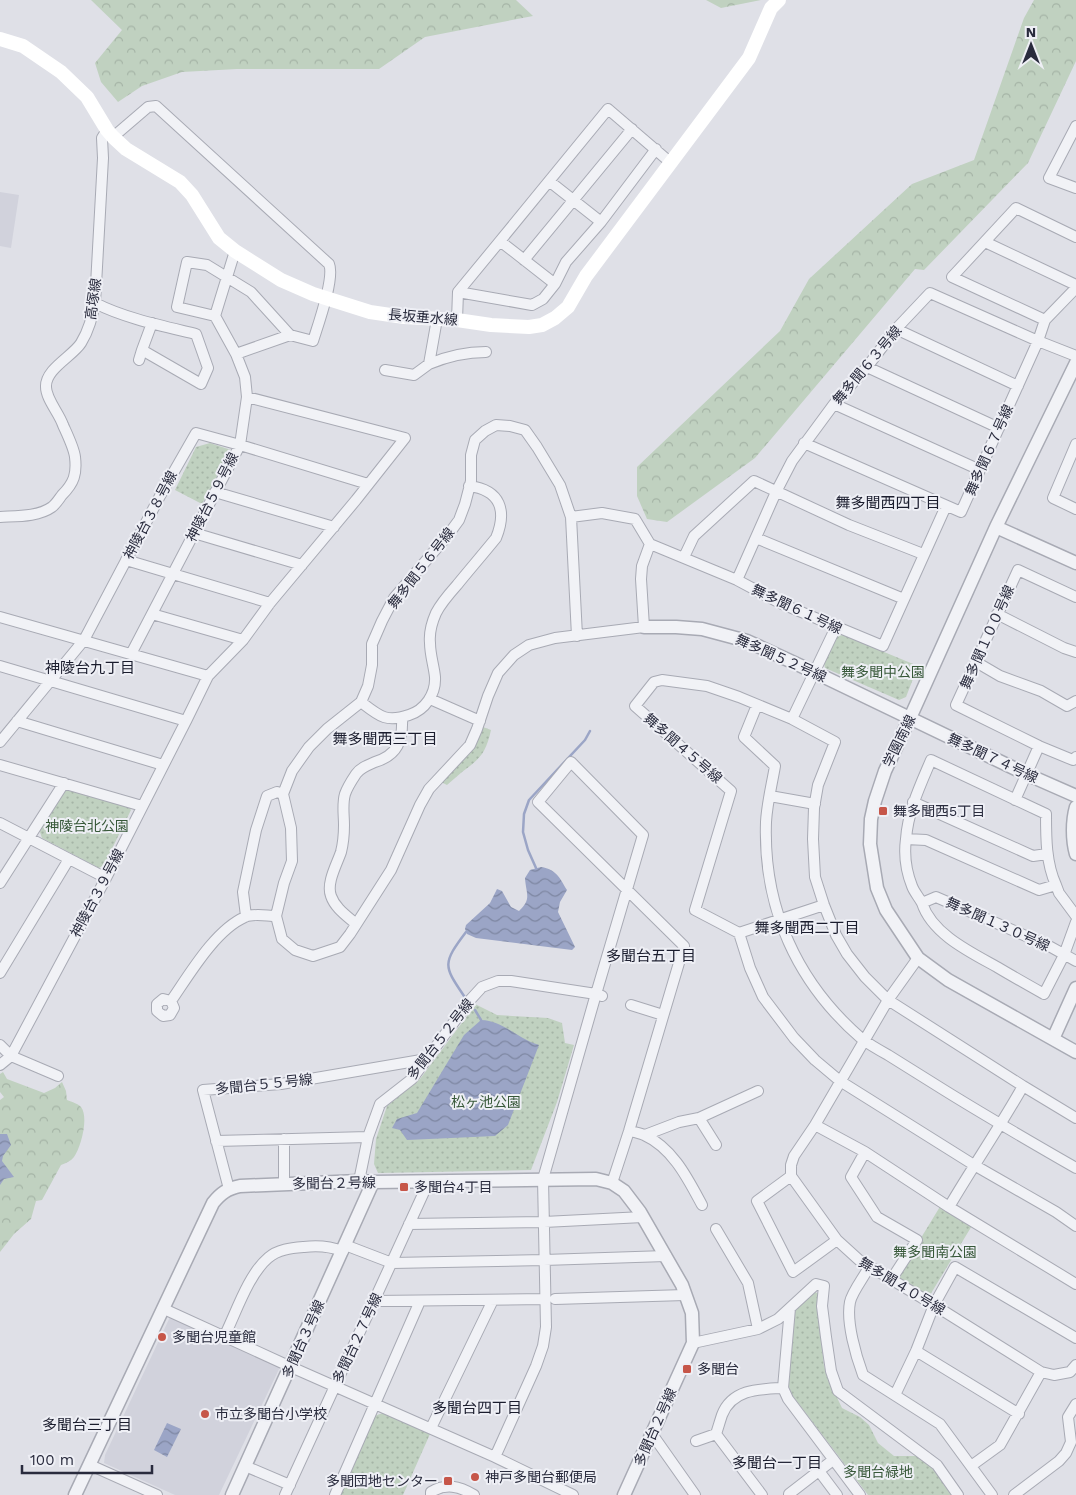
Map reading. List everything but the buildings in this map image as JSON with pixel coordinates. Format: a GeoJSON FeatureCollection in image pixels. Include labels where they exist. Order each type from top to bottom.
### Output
{"type":"FeatureCollection","features":[{"type":"Feature","properties":{"kind":"main road","name":"長坂垂水線"},"geometry":{"type":"LineString","coordinates":[[0,39],[23,46],[61,72],[87,97],[110,134],[126,149],[180,182],[192,195],[219,238],[235,251],[281,280],[326,298],[370,312],[404,317],[457,320],[491,326],[529,327],[542,325],[555,318],[568,307],[586,276],[749,58],[771,8],[779,0]]}},
{"type":"Feature","properties":{"kind":"street"},"geometry":{"type":"LineString","coordinates":[[110,134],[148,107],[156,106],[329,264],[332,270],[313,341],[290,335],[252,292],[228,278],[207,265],[187,262],[177,307],[215,316],[228,278],[235,251]]}},
{"type":"Feature","properties":{"kind":"street"},"geometry":{"type":"LineString","coordinates":[[457,320],[458,292],[608,109],[671,163]]}},
{"type":"Feature","properties":{"kind":"street"},"geometry":{"type":"LineString","coordinates":[[1076,126],[1072,146],[1049,178],[1076,188]]}},
{"type":"Feature","properties":{"kind":"street"},"geometry":{"type":"LineString","coordinates":[[524,260],[632,129]]}},
{"type":"Feature","properties":{"kind":"street","name":"高塚線"},"geometry":{"type":"LineString","coordinates":[[0,516],[24,515],[41,512],[52,507],[71,486],[76,472],[75,455],[63,423],[52,405],[46,387],[48,378],[57,366],[80,344],[90,325],[95,303],[103,158],[102,138],[110,134]]}},
{"type":"Feature","properties":{"kind":"street"},"geometry":{"type":"LineString","coordinates":[[458,292],[532,305],[543,299],[555,284],[566,262],[601,222],[656,149]]}},
{"type":"Feature","properties":{"kind":"street"},"geometry":{"type":"LineString","coordinates":[[550,181],[601,222]]}},
{"type":"Feature","properties":{"kind":"street"},"geometry":{"type":"LineString","coordinates":[[985,242],[1076,286],[1045,320],[952,277],[1016,208],[1076,237]]}},
{"type":"Feature","properties":{"kind":"street"},"geometry":{"type":"LineString","coordinates":[[500,242],[555,284]]}},
{"type":"Feature","properties":{"kind":"street","name":"舞多聞６３号線"},"geometry":{"type":"LineString","coordinates":[[737,580],[792,460],[834,404],[867,367],[896,329],[930,293],[1076,356]]}},
{"type":"Feature","properties":{"kind":"street"},"geometry":{"type":"LineString","coordinates":[[95,303],[152,323],[196,334],[208,368],[201,384],[140,355],[152,323]]}},
{"type":"Feature","properties":{"kind":"street","name":"神陵台５９号線"},"geometry":{"type":"LineString","coordinates":[[131,654],[240,445],[247,397],[245,377],[236,354],[215,316]]}},
{"type":"Feature","properties":{"kind":"street"},"geometry":{"type":"LineString","coordinates":[[429,364],[437,319]]}},
{"type":"Feature","properties":{"kind":"street","name":"舞多聞６７号線"},"geometry":{"type":"LineString","coordinates":[[804,443],[962,512],[1038,341],[1045,320]]}},
{"type":"Feature","properties":{"kind":"street"},"geometry":{"type":"LineString","coordinates":[[896,329],[1018,386]]}},
{"type":"Feature","properties":{"kind":"street"},"geometry":{"type":"LineString","coordinates":[[236,354],[290,335]]}},
{"type":"Feature","properties":{"kind":"street"},"geometry":{"type":"LineString","coordinates":[[385,370],[414,375],[429,364],[447,356],[486,352]]}},
{"type":"Feature","properties":{"kind":"street","name":"学園南線"},"geometry":{"type":"LineString","coordinates":[[1076,363],[996,527],[885,771],[871,820],[870,844],[878,888],[886,910],[918,958],[948,980],[1076,1052]]}},
{"type":"Feature","properties":{"kind":"street"},"geometry":{"type":"LineString","coordinates":[[867,367],[999,428]]}},
{"type":"Feature","properties":{"kind":"street","name":"神陵台３９号線"},"geometry":{"type":"LineString","coordinates":[[0,1065],[11,1056],[106,878],[208,676],[243,640],[270,603],[405,438],[247,397]]}},
{"type":"Feature","properties":{"kind":"street"},"geometry":{"type":"LineString","coordinates":[[834,404],[980,470]]}},
{"type":"Feature","properties":{"kind":"street","name":"舞多聞５６号線"},"geometry":{"type":"LineString","coordinates":[[361,702],[368,686],[372,665],[372,644],[382,620],[394,598],[459,520],[471,481],[471,455],[475,440],[484,431],[496,425],[525,430],[560,486],[571,517],[577,636]]}},
{"type":"Feature","properties":{"kind":"street","name":"神陵台３８号線"},"geometry":{"type":"LineString","coordinates":[[0,742],[84,640],[160,496],[196,433],[368,484]]}},
{"type":"Feature","properties":{"kind":"street"},"geometry":{"type":"LineString","coordinates":[[1076,444],[1073,457],[1052,498],[1076,509]]}},
{"type":"Feature","properties":{"kind":"street"},"geometry":{"type":"LineString","coordinates":[[684,557],[694,536],[754,480],[776,492],[849,524],[923,554]]}},
{"type":"Feature","properties":{"kind":"street"},"geometry":{"type":"LineString","coordinates":[[469,486],[487,490],[499,503],[502,517],[496,538],[444,600],[437,612],[430,641],[435,675],[435,686],[430,699],[424,707],[415,713],[402,718],[389,719],[379,715],[361,702],[327,729],[309,747],[292,771],[283,794],[291,828],[292,861],[276,916],[282,939],[295,950],[313,956],[340,947],[391,870],[420,805],[430,789],[470,745],[498,673],[514,655],[529,645],[556,638],[644,627],[640,579],[642,566],[650,544],[634,520],[602,513],[571,517]]}},
{"type":"Feature","properties":{"kind":"street"},"geometry":{"type":"LineString","coordinates":[[215,492],[334,527]]}},
{"type":"Feature","properties":{"kind":"street","name":"舞多聞６１号線"},"geometry":{"type":"LineString","coordinates":[[650,544],[737,580],[782,604],[883,646],[946,506]]}},
{"type":"Feature","properties":{"kind":"street"},"geometry":{"type":"LineString","coordinates":[[996,527],[1076,563]]}},
{"type":"Feature","properties":{"kind":"street"},"geometry":{"type":"LineString","coordinates":[[194,533],[302,565]]}},
{"type":"Feature","properties":{"kind":"street"},"geometry":{"type":"LineString","coordinates":[[756,538],[904,599]]}},
{"type":"Feature","properties":{"kind":"street"},"geometry":{"type":"LineString","coordinates":[[126,560],[270,603]]}},
{"type":"Feature","properties":{"kind":"street","name":"舞多聞１００号線"},"geometry":{"type":"LineString","coordinates":[[1038,746],[956,705],[1018,570],[1076,597]]}},
{"type":"Feature","properties":{"kind":"street"},"geometry":{"type":"LineString","coordinates":[[152,614],[243,640]]}},
{"type":"Feature","properties":{"kind":"street"},"geometry":{"type":"LineString","coordinates":[[997,614],[1064,648],[1076,652]]}},
{"type":"Feature","properties":{"kind":"street"},"geometry":{"type":"LineString","coordinates":[[0,617],[208,676]]}},
{"type":"Feature","properties":{"kind":"street","name":"舞多聞５２号線"},"geometry":{"type":"LineString","coordinates":[[644,627],[702,629],[747,641],[910,718]]}},
{"type":"Feature","properties":{"kind":"street"},"geometry":{"type":"LineString","coordinates":[[792,719],[836,627]]}},
{"type":"Feature","properties":{"kind":"street"},"geometry":{"type":"LineString","coordinates":[[976,662],[1000,676],[1041,691],[1067,706],[1076,701]]}},
{"type":"Feature","properties":{"kind":"street"},"geometry":{"type":"LineString","coordinates":[[0,666],[186,721]]}},
{"type":"Feature","properties":{"kind":"street","name":"舞多聞４５号線"},"geometry":{"type":"LineString","coordinates":[[739,933],[695,910],[731,790],[635,706],[654,682],[662,680],[707,686],[792,719],[835,742],[818,785],[812,839],[815,876],[836,935],[847,954],[865,977],[888,1000],[1076,1118]]}},
{"type":"Feature","properties":{"kind":"street"},"geometry":{"type":"LineString","coordinates":[[430,699],[480,722]]}},
{"type":"Feature","properties":{"kind":"street"},"geometry":{"type":"LineString","coordinates":[[757,705],[744,737],[776,766],[766,821],[767,862],[779,919],[800,966],[814,988],[834,1013],[864,1041],[1001,1125],[1076,1168]]}},
{"type":"Feature","properties":{"kind":"street"},"geometry":{"type":"LineString","coordinates":[[356,924],[339,909],[330,895],[331,880],[342,842],[345,795],[358,772],[392,753],[400,741],[402,718]]}},
{"type":"Feature","properties":{"kind":"street","name":"舞多聞７４号線"},"geometry":{"type":"LineString","coordinates":[[910,718],[1076,796]]}},
{"type":"Feature","properties":{"kind":"street"},"geometry":{"type":"LineString","coordinates":[[17,721],[163,765]]}},
{"type":"Feature","properties":{"kind":"street"},"geometry":{"type":"LineString","coordinates":[[1015,800],[1038,746],[1073,760],[1076,757]]}},
{"type":"Feature","properties":{"kind":"street"},"geometry":{"type":"LineString","coordinates":[[922,903],[912,887],[905,850],[907,822],[913,802],[931,760],[1046,814],[1046,846],[1051,875],[1059,893],[1076,916]]}},
{"type":"Feature","properties":{"kind":"street"},"geometry":{"type":"LineString","coordinates":[[495,1457],[536,1366],[543,1346],[550,1299],[544,1260],[543,1179],[599,995],[628,890],[643,835],[571,762],[538,802],[628,890],[684,946],[612,1183]]}},
{"type":"Feature","properties":{"kind":"street"},"geometry":{"type":"LineString","coordinates":[[0,765],[142,806]]}},
{"type":"Feature","properties":{"kind":"street"},"geometry":{"type":"LineString","coordinates":[[0,883],[64,784]]}},
{"type":"Feature","properties":{"kind":"street"},"geometry":{"type":"LineString","coordinates":[[246,916],[243,892],[256,830],[267,796],[277,792],[283,794]]}},
{"type":"Feature","properties":{"kind":"street"},"geometry":{"type":"LineString","coordinates":[[770,796],[815,804]]}},
{"type":"Feature","properties":{"kind":"street"},"geometry":{"type":"LineString","coordinates":[[913,802],[1033,856],[1047,854]]}},
{"type":"Feature","properties":{"kind":"street"},"geometry":{"type":"LineString","coordinates":[[1076,807],[1074,812],[1073,844],[1076,854]]}},
{"type":"Feature","properties":{"kind":"street"},"geometry":{"type":"LineString","coordinates":[[0,822],[106,878]]}},
{"type":"Feature","properties":{"kind":"street"},"geometry":{"type":"LineString","coordinates":[[906,839],[926,840],[1040,890],[1056,885]]}},
{"type":"Feature","properties":{"kind":"street"},"geometry":{"type":"LineString","coordinates":[[0,973],[69,859]]}},
{"type":"Feature","properties":{"kind":"street","name":"舞多聞１３０号線"},"geometry":{"type":"LineString","coordinates":[[1064,955],[1044,994],[960,947],[939,929],[922,903],[936,897],[1049,946],[1076,961]]}},
{"type":"Feature","properties":{"kind":"street"},"geometry":{"type":"LineString","coordinates":[[824,905],[739,933],[750,968],[763,997],[794,1038],[815,1060],[840,1080],[974,1165],[1056,1212],[1076,1226]]}},
{"type":"Feature","properties":{"kind":"street"},"geometry":{"type":"LineString","coordinates":[[171,1001],[217,937],[232,924],[246,916],[276,916]]}},
{"type":"Feature","properties":{"kind":"street"},"geometry":{"type":"LineString","coordinates":[[1064,955],[1076,922]]}},
{"type":"Feature","properties":{"kind":"street"},"geometry":{"type":"LineString","coordinates":[[837,1240],[793,1272],[757,1201],[791,1176],[791,1165],[794,1156],[815,1125],[888,1000],[918,958]]}},
{"type":"Feature","properties":{"kind":"street","name":"多聞台５２号線"},"geometry":{"type":"LineString","coordinates":[[359,1181],[368,1137],[380,1104],[412,1079],[482,987],[498,981],[511,981],[599,995]]}},
{"type":"Feature","properties":{"kind":"street"},"geometry":{"type":"LineString","coordinates":[[1053,1039],[1076,988]]}},
{"type":"Feature","properties":{"kind":"street"},"geometry":{"type":"LineString","coordinates":[[631,1005],[663,1014]]}},
{"type":"Feature","properties":{"kind":"street"},"geometry":{"type":"LineString","coordinates":[[0,1045],[11,1056],[58,1076]]}},
{"type":"Feature","properties":{"kind":"street","name":"多聞台５５号線"},"geometry":{"type":"LineString","coordinates":[[229,1189],[202,1090],[281,1084],[427,1059]]}},
{"type":"Feature","properties":{"kind":"street"},"geometry":{"type":"LineString","coordinates":[[949,1206],[1024,1086]]}},
{"type":"Feature","properties":{"kind":"street"},"geometry":{"type":"LineString","coordinates":[[645,1135],[679,1122],[699,1118],[758,1090]]}},
{"type":"Feature","properties":{"kind":"street"},"geometry":{"type":"LineString","coordinates":[[699,1118],[716,1145]]}},
{"type":"Feature","properties":{"kind":"street"},"geometry":{"type":"LineString","coordinates":[[815,1125],[865,1152],[1076,1284]]}},
{"type":"Feature","properties":{"kind":"street"},"geometry":{"type":"LineString","coordinates":[[629,1130],[645,1135],[666,1149],[683,1170],[702,1205]]}},
{"type":"Feature","properties":{"kind":"street"},"geometry":{"type":"LineString","coordinates":[[216,1141],[368,1137]]}},
{"type":"Feature","properties":{"kind":"street"},"geometry":{"type":"LineString","coordinates":[[284,1139],[284,1184]]}},
{"type":"Feature","properties":{"kind":"street"},"geometry":{"type":"LineString","coordinates":[[865,1152],[851,1177],[877,1217],[917,1240],[891,1280]]}},
{"type":"Feature","properties":{"kind":"street","name":"舞多聞４０号線"},"geometry":{"type":"LineString","coordinates":[[791,1176],[837,1240],[859,1260],[1041,1372]]}},
{"type":"Feature","properties":{"kind":"street","name":"多聞台２号線"},"geometry":{"type":"LineString","coordinates":[[229,1189],[240,1186],[359,1181],[596,1179],[612,1183],[624,1191],[643,1217],[682,1285],[692,1313],[693,1344],[626,1494]]}},
{"type":"Feature","properties":{"kind":"street","name":"多聞台２７号線"},"geometry":{"type":"LineString","coordinates":[[285,1495],[429,1181]]}},
{"type":"Feature","properties":{"kind":"street","name":"多聞台３号線"},"geometry":{"type":"LineString","coordinates":[[232,1495],[374,1182]]}},
{"type":"Feature","properties":{"kind":"street"},"geometry":{"type":"LineString","coordinates":[[75,1495],[213,1203],[221,1194],[229,1189]]}},
{"type":"Feature","properties":{"kind":"street"},"geometry":{"type":"LineString","coordinates":[[409,1224],[544,1222],[643,1217]]}},
{"type":"Feature","properties":{"kind":"street"},"geometry":{"type":"LineString","coordinates":[[716,1228],[748,1283],[758,1329]]}},
{"type":"Feature","properties":{"kind":"street"},"geometry":{"type":"LineString","coordinates":[[224,1336],[254,1273],[269,1257],[288,1248],[318,1245],[344,1248],[392,1263],[666,1256]]}},
{"type":"Feature","properties":{"kind":"street"},"geometry":{"type":"LineString","coordinates":[[895,1395],[916,1351],[934,1305],[956,1267],[1076,1338]]}},
{"type":"Feature","properties":{"kind":"street"},"geometry":{"type":"LineString","coordinates":[[870,1268],[850,1300],[848,1319],[859,1364],[864,1375],[940,1424],[992,1495]]}},
{"type":"Feature","properties":{"kind":"street"},"geometry":{"type":"LineString","coordinates":[[693,1344],[758,1329],[778,1320],[816,1284],[824,1286],[822,1306],[826,1337],[831,1371],[838,1390],[937,1465],[958,1495]]}},
{"type":"Feature","properties":{"kind":"street"},"geometry":{"type":"LineString","coordinates":[[374,1301],[685,1295]]}},
{"type":"Feature","properties":{"kind":"street"},"geometry":{"type":"LineString","coordinates":[[431,1428],[493,1300]]}},
{"type":"Feature","properties":{"kind":"street"},"geometry":{"type":"LineString","coordinates":[[335,1495],[420,1301]]}},
{"type":"Feature","properties":{"kind":"street"},"geometry":{"type":"LineString","coordinates":[[790,1308],[783,1388],[788,1399],[860,1495]]}},
{"type":"Feature","properties":{"kind":"street"},"geometry":{"type":"LineString","coordinates":[[164,1309],[495,1457],[559,1492],[573,1495]]}},
{"type":"Feature","properties":{"kind":"street"},"geometry":{"type":"LineString","coordinates":[[916,1351],[1018,1414]]}},
{"type":"Feature","properties":{"kind":"street"},"geometry":{"type":"LineString","coordinates":[[971,1466],[1000,1445],[1041,1372],[1054,1375],[1070,1372],[1076,1365]]}},
{"type":"Feature","properties":{"kind":"street"},"geometry":{"type":"LineString","coordinates":[[716,1434],[723,1413],[735,1397],[759,1389],[783,1388]]}},
{"type":"Feature","properties":{"kind":"street"},"geometry":{"type":"LineString","coordinates":[[1014,1495],[1059,1461],[1066,1453],[1071,1442],[1068,1417],[1076,1404]]}},
{"type":"Feature","properties":{"kind":"street"},"geometry":{"type":"LineString","coordinates":[[652,1434],[695,1495]]}},
{"type":"Feature","properties":{"kind":"street"},"geometry":{"type":"LineString","coordinates":[[696,1441],[716,1434]]}},
{"type":"Feature","properties":{"kind":"street"},"geometry":{"type":"LineString","coordinates":[[716,1434],[762,1495]]}},
{"type":"Feature","properties":{"kind":"street"},"geometry":{"type":"LineString","coordinates":[[790,1495],[834,1460]]}},
{"type":"Feature","properties":{"kind":"street"},"geometry":{"type":"LineString","coordinates":[[90,1465],[136,1491],[157,1495]]}},
{"type":"Feature","properties":{"kind":"street"},"geometry":{"type":"LineString","coordinates":[[245,1466],[290,1485]]}},
{"type":"Feature","properties":{"kind":"street"},"geometry":{"type":"LineString","coordinates":[[819,1471],[837,1495]]}},
{"type":"Feature","properties":{"kind":"street"},"geometry":{"type":"LineString","coordinates":[[430,1495],[431,1492],[441,1486],[463,1488],[474,1495]]}},
{"type":"Feature","properties":{"kind":"shaded area"},"geometry":{"type":"Polygon","coordinates":[[[0,192],[19,195],[11,248],[0,246],[0,192]]]}},
{"type":"Feature","properties":{"kind":"shaded area"},"geometry":{"type":"Polygon","coordinates":[[[170,1317],[280,1367],[219,1495],[175,1495],[104,1463],[105,1455],[170,1317]]]}},
{"type":"Feature","properties":{"kind":"green space"},"geometry":{"type":"Polygon","coordinates":[[[91,0],[516,0],[533,16],[425,37],[379,69],[237,69],[182,72],[142,86],[118,102],[101,82],[95,63],[122,30],[91,0]]]}},
{"type":"Feature","properties":{"kind":"green space"},"geometry":{"type":"Polygon","coordinates":[[[706,0],[761,0],[721,8],[706,0]]]}},
{"type":"Feature","properties":{"kind":"green space"},"geometry":{"type":"Polygon","coordinates":[[[1034,0],[1076,0],[1076,61],[1028,163],[924,270],[915,269],[755,458],[667,522],[647,519],[637,496],[637,467],[780,331],[809,279],[912,184],[974,160],[1024,18],[1034,0]]]}},
{"type":"Feature","properties":{"kind":"green space"},"geometry":{"type":"Polygon","coordinates":[[[210,443],[231,450],[202,504],[175,490],[196,447],[210,443]]]}},
{"type":"Feature","properties":{"kind":"green space","name":"舞多聞中公園"},"geometry":{"type":"Polygon","coordinates":[[[843,635],[918,666],[906,697],[899,700],[825,668],[824,663],[836,636],[843,635]]]}},
{"type":"Feature","properties":{"kind":"green space"},"geometry":{"type":"Polygon","coordinates":[[[483,727],[491,730],[481,755],[447,785],[441,782],[469,753],[483,727]]]}},
{"type":"Feature","properties":{"kind":"green space","name":"神陵台北公園"},"geometry":{"type":"Polygon","coordinates":[[[70,789],[128,806],[131,810],[104,865],[99,868],[42,838],[39,829],[63,791],[70,789]]]}},
{"type":"Feature","properties":{"kind":"green space","name":"松ヶ池公園"},"geometry":{"type":"Polygon","coordinates":[[[475,1004],[497,1015],[548,1018],[562,1023],[565,1043],[574,1045],[557,1102],[531,1170],[378,1173],[374,1164],[376,1139],[387,1106],[420,1079],[475,1004]]]}},
{"type":"Feature","properties":{"kind":"green space"},"geometry":{"type":"Polygon","coordinates":[[[3,1072],[7,1079],[44,1093],[62,1082],[67,1100],[80,1106],[83,1112],[84,1125],[74,1157],[61,1165],[42,1200],[36,1201],[31,1219],[14,1234],[0,1252],[0,1100],[4,1097],[0,1092],[0,1074],[3,1072]]]}},
{"type":"Feature","properties":{"kind":"green space","name":"舞多聞南公園"},"geometry":{"type":"Polygon","coordinates":[[[941,1205],[973,1224],[930,1295],[925,1297],[896,1279],[941,1205]]]}},
{"type":"Feature","properties":{"kind":"green space","name":"多聞台緑地"},"geometry":{"type":"Polygon","coordinates":[[[813,1291],[819,1294],[817,1301],[824,1366],[842,1408],[860,1417],[869,1425],[878,1443],[894,1456],[920,1456],[935,1471],[953,1495],[868,1495],[792,1395],[788,1384],[795,1311],[801,1301],[813,1291]]]}},
{"type":"Feature","properties":{"kind":"green space"},"geometry":{"type":"Polygon","coordinates":[[[383,1413],[430,1434],[403,1495],[338,1495],[374,1416],[383,1413]]]}},
{"type":"Feature","properties":{"kind":"water"},"geometry":{"type":"Polygon","coordinates":[[[541,867],[554,872],[567,890],[560,902],[558,912],[575,947],[572,950],[476,938],[467,934],[466,925],[490,903],[497,889],[502,891],[511,907],[519,911],[527,900],[525,878],[530,870],[541,867]]]}},
{"type":"Feature","properties":{"kind":"water"},"geometry":{"type":"Polygon","coordinates":[[[481,1020],[497,1023],[524,1039],[539,1045],[508,1125],[495,1136],[407,1140],[400,1130],[392,1128],[397,1119],[417,1113],[464,1035],[481,1020]]]}},
{"type":"Feature","properties":{"kind":"water"},"geometry":{"type":"Polygon","coordinates":[[[0,1134],[7,1134],[11,1145],[3,1156],[2,1161],[14,1177],[4,1179],[0,1185],[0,1134]]]}},
{"type":"Feature","properties":{"kind":"water"},"geometry":{"type":"Polygon","coordinates":[[[167,1423],[181,1429],[167,1457],[154,1450],[167,1423]]]}},
{"type":"Feature","properties":{"kind":"waterway"},"geometry":{"type":"LineString","coordinates":[[536,868],[523,832],[524,814],[529,800],[585,740],[590,731]]}},
{"type":"Feature","properties":{"kind":"waterway"},"geometry":{"type":"LineString","coordinates":[[466,932],[452,952],[448,966],[453,979],[466,999]]}},
{"type":"Feature","properties":{"kind":"waterway"},"geometry":{"type":"LineString","coordinates":[[475,1010],[481,1020]]}},
{"type":"Feature","properties":{"kind":"place","name":"舞多聞西5丁目"},"geometry":{"type":"Point","coordinates":[883,811]}},
{"type":"Feature","properties":{"kind":"place","name":"多聞台4丁目"},"geometry":{"type":"Point","coordinates":[404,1187]}},
{"type":"Feature","properties":{"kind":"place","name":"多聞台児童館"},"geometry":{"type":"Point","coordinates":[162,1337]}},
{"type":"Feature","properties":{"kind":"place","name":"多聞台"},"geometry":{"type":"Point","coordinates":[687,1369]}},
{"type":"Feature","properties":{"kind":"place","name":"市立多聞台小学校"},"geometry":{"type":"Point","coordinates":[205,1414]}},
{"type":"Feature","properties":{"kind":"place","name":"神戸多聞台郵便局"},"geometry":{"type":"Point","coordinates":[475,1477]}},
{"type":"Feature","properties":{"kind":"place","name":"多聞団地センター"},"geometry":{"type":"Point","coordinates":[448,1481]}},
{"type":"Feature","properties":{"kind":"district","name":"舞多聞西四丁目"},"geometry":{"type":"Point","coordinates":[888,503]}},
{"type":"Feature","properties":{"kind":"district","name":"神陵台九丁目"},"geometry":{"type":"Point","coordinates":[90,668]}},
{"type":"Feature","properties":{"kind":"district","name":"舞多聞西三丁目"},"geometry":{"type":"Point","coordinates":[385,739]}},
{"type":"Feature","properties":{"kind":"district","name":"舞多聞西二丁目"},"geometry":{"type":"Point","coordinates":[807,928]}},
{"type":"Feature","properties":{"kind":"district","name":"多聞台五丁目"},"geometry":{"type":"Point","coordinates":[651,956]}},
{"type":"Feature","properties":{"kind":"district","name":"多聞台四丁目"},"geometry":{"type":"Point","coordinates":[477,1408]}},
{"type":"Feature","properties":{"kind":"district","name":"多聞台三丁目"},"geometry":{"type":"Point","coordinates":[87,1425]}},
{"type":"Feature","properties":{"kind":"district","name":"多聞台一丁目"},"geometry":{"type":"Point","coordinates":[777,1463]}}]}
